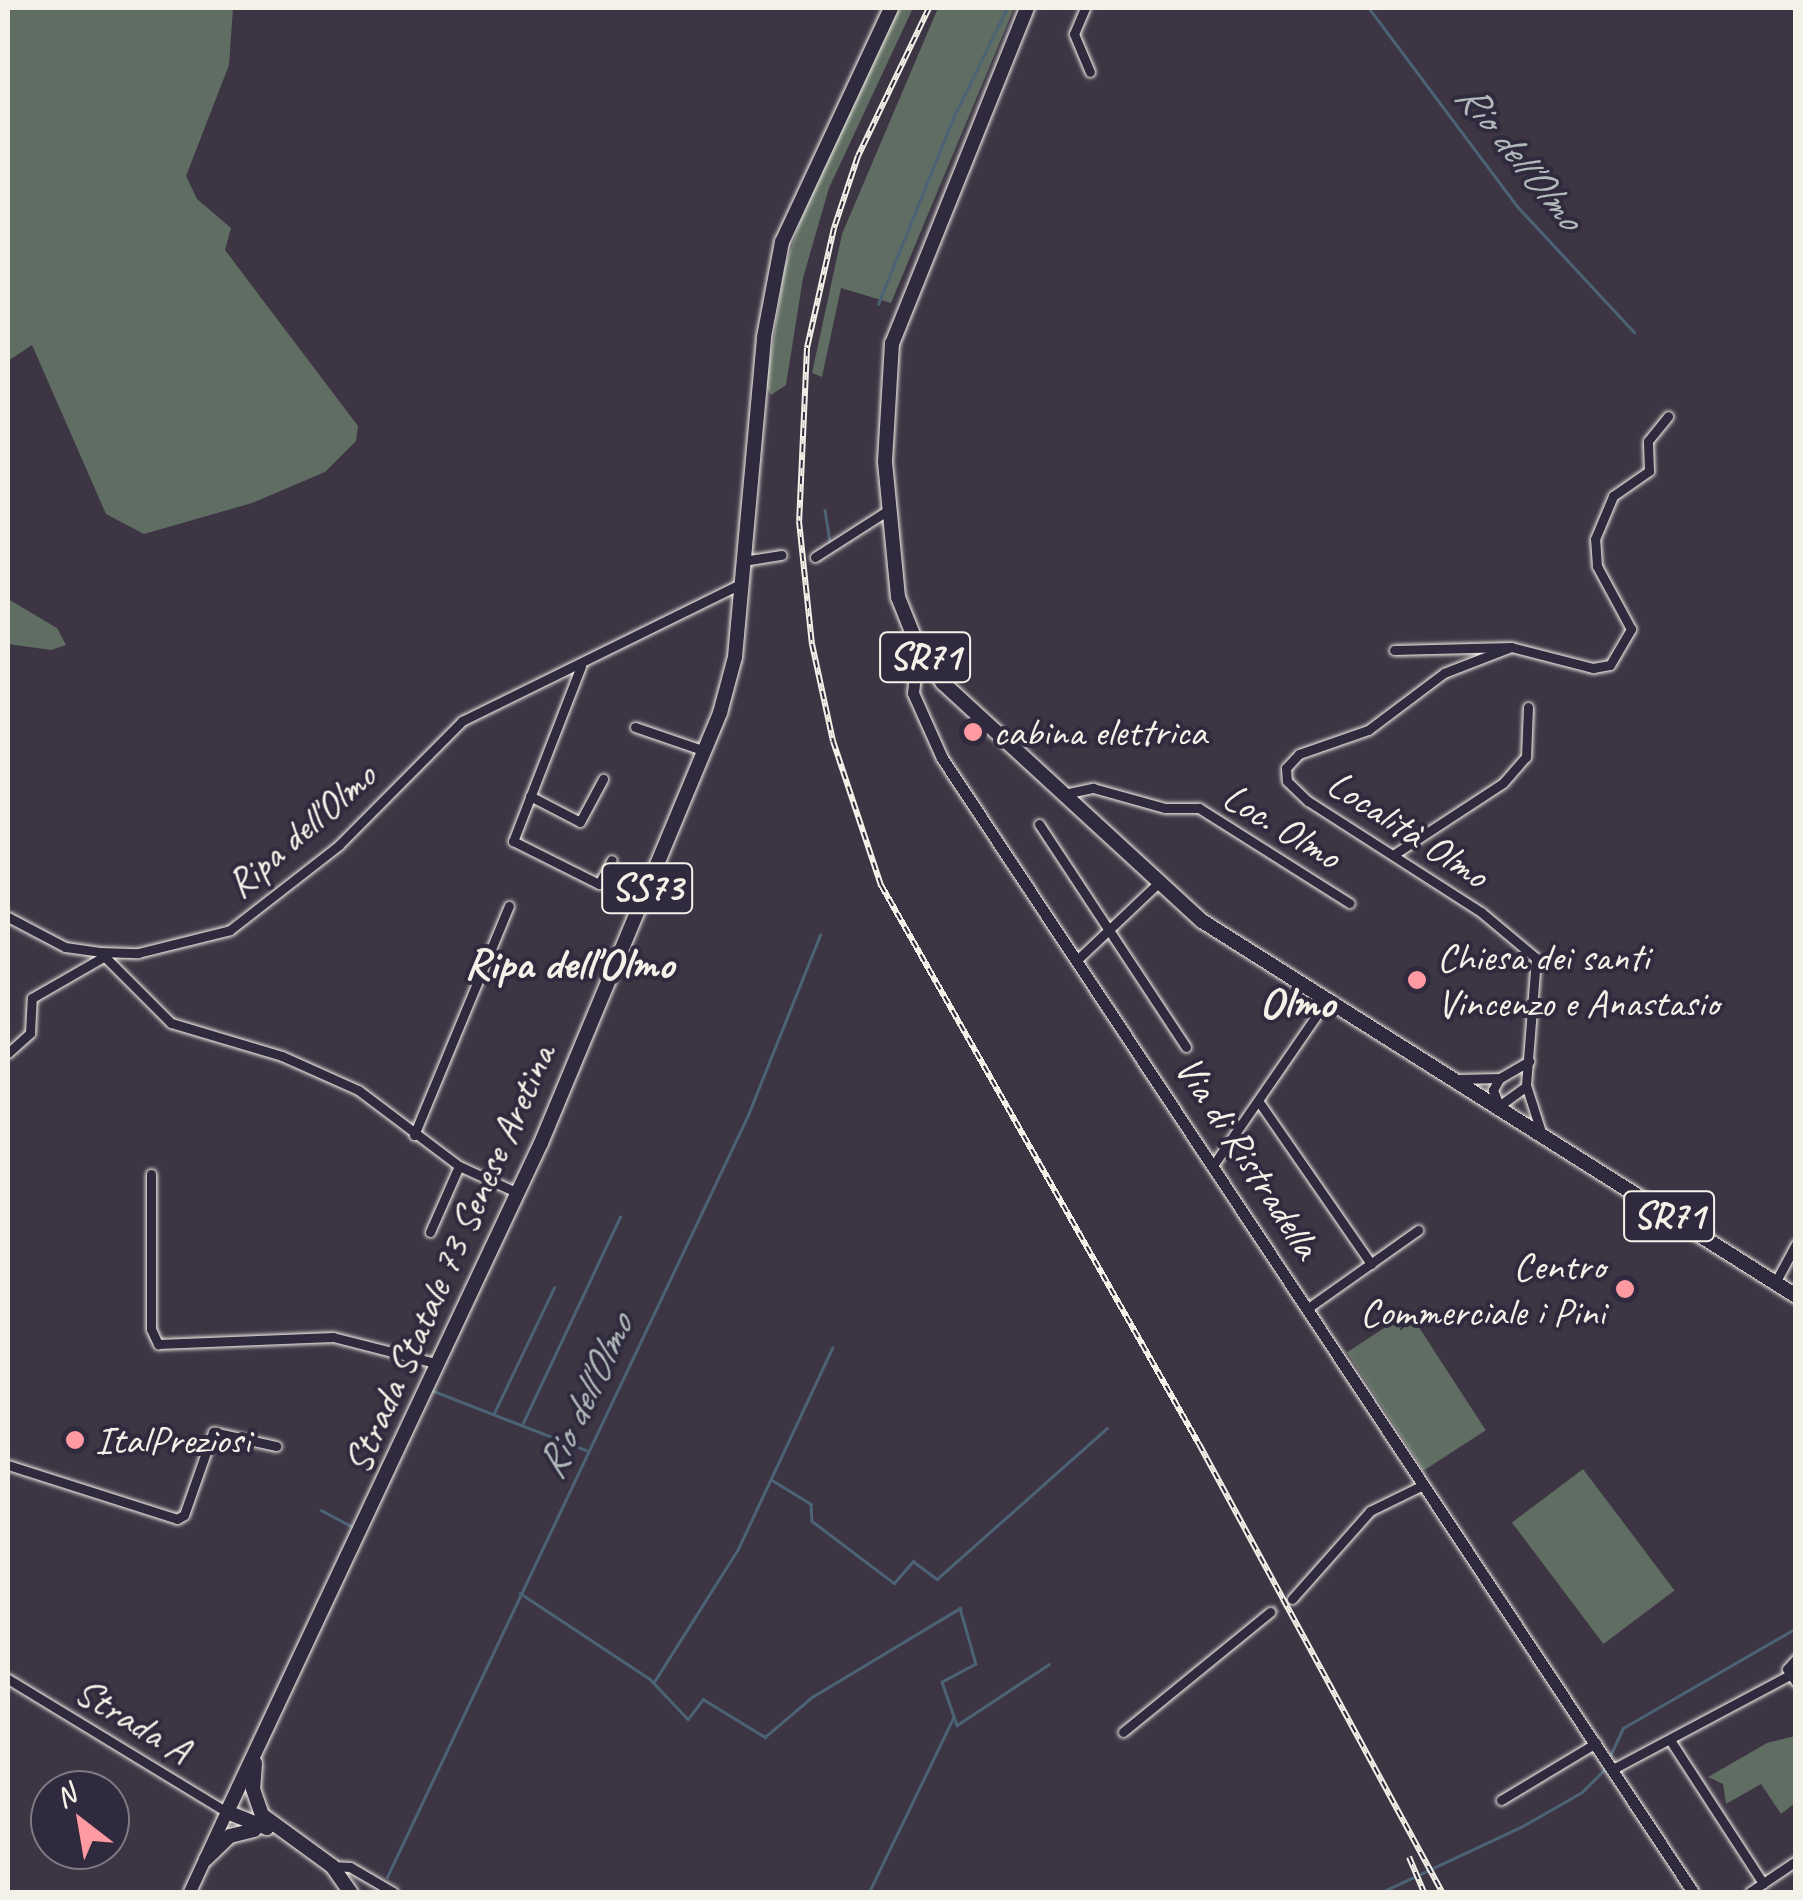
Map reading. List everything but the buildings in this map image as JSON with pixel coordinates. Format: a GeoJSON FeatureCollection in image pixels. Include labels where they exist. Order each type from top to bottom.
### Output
{"type":"FeatureCollection","features":[{"type":"Feature","properties":{"kind":"main road","name":"Strada Statale 73 Senese Aretina"},"geometry":{"type":"LineString","coordinates":[[190,1892],[518,1193],[705,751],[735,657],[764,337],[782,242],[891,8]]}},
{"type":"Feature","properties":{"kind":"main road","name":"SR71"},"geometry":{"type":"LineString","coordinates":[[1027,8],[902,306],[886,398],[898,597],[918,648],[944,683],[1156,885],[1796,1296]]}},
{"type":"Feature","properties":{"kind":"main road"},"geometry":{"type":"LineString","coordinates":[[267,1730],[253,1776],[256,1804],[302,1846],[332,1866],[350,1892]]}},
{"type":"Feature","properties":{"kind":"main road"},"geometry":{"type":"LineString","coordinates":[[228,1812],[254,1830],[302,1846]]}},
{"type":"Feature","properties":{"kind":"main road"},"geometry":{"type":"LineString","coordinates":[[228,1812],[248,1816],[276,1835]]}},
{"type":"Feature","properties":{"kind":"main road"},"geometry":{"type":"LineString","coordinates":[[206,1859],[230,1836],[254,1830]]}},
{"type":"Feature","properties":{"kind":"street"},"geometry":{"type":"LineString","coordinates":[[1086,8],[1074,34],[1090,72]]}},
{"type":"Feature","properties":{"kind":"street"},"geometry":{"type":"LineString","coordinates":[[1394,650],[1512,646],[1592,668],[1620,656],[1631,628],[1597,566],[1594,540],[1612,496],[1649,471],[1648,441],[1668,416]]}},
{"type":"Feature","properties":{"kind":"street"},"geometry":{"type":"LineString","coordinates":[[815,557],[890,509]]}},
{"type":"Feature","properties":{"kind":"street"},"geometry":{"type":"LineString","coordinates":[[743,562],[782,556]]}},
{"type":"Feature","properties":{"kind":"street","name":"Ripa dell'Olmo"},"geometry":{"type":"LineString","coordinates":[[102,954],[138,953],[230,930],[339,844],[462,722],[740,584]]}},
{"type":"Feature","properties":{"kind":"street","name":"Località Olmo"},"geometry":{"type":"LineString","coordinates":[[1512,646],[1444,673],[1368,730],[1299,754],[1286,768],[1295,790],[1481,912],[1536,958],[1529,1061]]}},
{"type":"Feature","properties":{"kind":"street","name":"Via di Ristradella"},"geometry":{"type":"LineString","coordinates":[[918,648],[912,693],[928,735],[1693,1892]]}},
{"type":"Feature","properties":{"kind":"street"},"geometry":{"type":"LineString","coordinates":[[581,665],[513,841],[600,884],[612,860]]}},
{"type":"Feature","properties":{"kind":"street","name":"Loc. Olmo"},"geometry":{"type":"LineString","coordinates":[[1392,855],[1503,784],[1526,757],[1528,707]]}},
{"type":"Feature","properties":{"kind":"street"},"geometry":{"type":"LineString","coordinates":[[634,728],[705,751]]}},
{"type":"Feature","properties":{"kind":"street"},"geometry":{"type":"LineString","coordinates":[[530,796],[580,822],[603,779]]}},
{"type":"Feature","properties":{"kind":"street","name":"Loc. Olmo"},"geometry":{"type":"LineString","coordinates":[[1064,794],[1093,788],[1165,808],[1199,808],[1349,903]]}},
{"type":"Feature","properties":{"kind":"street"},"geometry":{"type":"LineString","coordinates":[[1039,824],[1186,1048]]}},
{"type":"Feature","properties":{"kind":"street"},"geometry":{"type":"LineString","coordinates":[[1078,959],[1156,885]]}},
{"type":"Feature","properties":{"kind":"street"},"geometry":{"type":"LineString","coordinates":[[414,1134],[509,906]]}},
{"type":"Feature","properties":{"kind":"street"},"geometry":{"type":"LineString","coordinates":[[8,916],[65,947],[102,954],[171,1023],[282,1056],[358,1090],[459,1166],[518,1193]]}},
{"type":"Feature","properties":{"kind":"street"},"geometry":{"type":"LineString","coordinates":[[8,1053],[30,1033],[32,998],[102,954]]}},
{"type":"Feature","properties":{"kind":"street"},"geometry":{"type":"LineString","coordinates":[[1214,1164],[1328,999]]}},
{"type":"Feature","properties":{"kind":"street"},"geometry":{"type":"LineString","coordinates":[[1456,1079],[1500,1078],[1529,1061]]}},
{"type":"Feature","properties":{"kind":"street"},"geometry":{"type":"LineString","coordinates":[[1500,1078],[1493,1090],[1499,1106],[1518,1098],[1526,1084],[1529,1061]]}},
{"type":"Feature","properties":{"kind":"street"},"geometry":{"type":"LineString","coordinates":[[1526,1084],[1542,1134]]}},
{"type":"Feature","properties":{"kind":"street"},"geometry":{"type":"LineString","coordinates":[[1260,1102],[1372,1264]]}},
{"type":"Feature","properties":{"kind":"street"},"geometry":{"type":"LineString","coordinates":[[430,1232],[459,1166]]}},
{"type":"Feature","properties":{"kind":"street"},"geometry":{"type":"LineString","coordinates":[[151,1174],[151,1330],[158,1344],[333,1337],[439,1364]]}},
{"type":"Feature","properties":{"kind":"street"},"geometry":{"type":"LineString","coordinates":[[1308,1308],[1418,1230]]}},
{"type":"Feature","properties":{"kind":"street"},"geometry":{"type":"LineString","coordinates":[[1775,1283],[1796,1244]]}},
{"type":"Feature","properties":{"kind":"street"},"geometry":{"type":"LineString","coordinates":[[8,1464],[177,1519],[184,1516],[213,1432],[276,1446]]}},
{"type":"Feature","properties":{"kind":"street"},"geometry":{"type":"LineString","coordinates":[[1292,1600],[1370,1511],[1423,1486]]}},
{"type":"Feature","properties":{"kind":"street"},"geometry":{"type":"LineString","coordinates":[[1123,1732],[1270,1612]]}},
{"type":"Feature","properties":{"kind":"street"},"geometry":{"type":"LineString","coordinates":[[1613,1769],[1792,1679],[1796,1659]]}},
{"type":"Feature","properties":{"kind":"street","name":"Strada A"},"geometry":{"type":"LineString","coordinates":[[8,1678],[228,1812]]}},
{"type":"Feature","properties":{"kind":"street"},"geometry":{"type":"LineString","coordinates":[[1670,1740],[1764,1883]]}},
{"type":"Feature","properties":{"kind":"street"},"geometry":{"type":"LineString","coordinates":[[1502,1800],[1596,1743]]}},
{"type":"Feature","properties":{"kind":"street"},"geometry":{"type":"LineString","coordinates":[[1750,1892],[1796,1861]]}},
{"type":"Feature","properties":{"kind":"street"},"geometry":{"type":"LineString","coordinates":[[332,1866],[350,1867],[393,1892]]}},
{"type":"Feature","properties":{"kind":"green space"},"geometry":{"type":"Polygon","coordinates":[[[8,8],[233,8],[229,65],[186,176],[197,199],[231,228],[225,250],[358,426],[356,441],[325,472],[252,503],[144,534],[106,514],[32,345],[8,361],[8,8]]]}},
{"type":"Feature","properties":{"kind":"green space"},"geometry":{"type":"Polygon","coordinates":[[[898,8],[913,8],[829,188],[803,278],[786,385],[771,395],[766,386],[785,266],[806,204],[898,8]]]}},
{"type":"Feature","properties":{"kind":"green space"},"geometry":{"type":"Polygon","coordinates":[[[938,8],[1014,8],[891,303],[841,288],[822,377],[812,373],[842,234],[938,8]]]}},
{"type":"Feature","properties":{"kind":"green space"},"geometry":{"type":"Polygon","coordinates":[[[8,599],[57,628],[66,645],[51,650],[8,644],[8,599]]]}},
{"type":"Feature","properties":{"kind":"green space"},"geometry":{"type":"Polygon","coordinates":[[[1409,1312],[1486,1430],[1424,1471],[1347,1352],[1409,1312]]]}},
{"type":"Feature","properties":{"kind":"green space"},"geometry":{"type":"Polygon","coordinates":[[[1583,1469],[1674,1590],[1603,1644],[1512,1523],[1583,1469]]]}},
{"type":"Feature","properties":{"kind":"green space"},"geometry":{"type":"Polygon","coordinates":[[[1795,1736],[1795,1803],[1781,1814],[1761,1784],[1726,1804],[1723,1784],[1708,1777],[1767,1743],[1795,1736]]]}},
{"type":"Feature","properties":{"kind":"waterway","name":"Rio dell'Olmo"},"geometry":{"type":"LineString","coordinates":[[878,304],[954,116],[1007,8]]}},
{"type":"Feature","properties":{"kind":"waterway","name":"Rio dell'Olmo"},"geometry":{"type":"LineString","coordinates":[[1369,8],[1518,207],[1634,332]]}},
{"type":"Feature","properties":{"kind":"waterway","name":"Rio dell'Olmo"},"geometry":{"type":"LineString","coordinates":[[825,510],[830,543]]}},
{"type":"Feature","properties":{"kind":"waterway","name":"Rio dell'Olmo"},"geometry":{"type":"LineString","coordinates":[[387,1877],[748,1115],[820,935]]}},
{"type":"Feature","properties":{"kind":"waterway"},"geometry":{"type":"LineString","coordinates":[[522,1425],[620,1217]]}},
{"type":"Feature","properties":{"kind":"waterway"},"geometry":{"type":"LineString","coordinates":[[494,1413],[554,1288]]}},
{"type":"Feature","properties":{"kind":"waterway"},"geometry":{"type":"LineString","coordinates":[[654,1682],[738,1549],[832,1348]]}},
{"type":"Feature","properties":{"kind":"waterway"},"geometry":{"type":"LineString","coordinates":[[431,1390],[586,1450]]}},
{"type":"Feature","properties":{"kind":"waterway"},"geometry":{"type":"LineString","coordinates":[[772,1480],[811,1504],[812,1521],[894,1583],[913,1561],[937,1579],[1107,1428]]}},
{"type":"Feature","properties":{"kind":"waterway"},"geometry":{"type":"LineString","coordinates":[[321,1510],[355,1528]]}},
{"type":"Feature","properties":{"kind":"waterway"},"geometry":{"type":"LineString","coordinates":[[520,1593],[650,1679],[688,1719],[703,1699],[765,1737],[812,1697],[960,1608],[976,1664],[942,1682],[957,1725],[1049,1664]]}},
{"type":"Feature","properties":{"kind":"waterway"},"geometry":{"type":"LineString","coordinates":[[1609,1758],[1623,1728],[1796,1628]]}},
{"type":"Feature","properties":{"kind":"waterway"},"geometry":{"type":"LineString","coordinates":[[869,1892],[953,1718]]}},
{"type":"Feature","properties":{"kind":"waterway"},"geometry":{"type":"LineString","coordinates":[[1382,1892],[1521,1827],[1582,1792],[1604,1770]]}},
{"type":"Feature","properties":{"kind":"tunnel"},"geometry":{"type":"LineString","coordinates":[[1270,1612],[1292,1599]]}},
{"type":"Feature","properties":{"kind":"railway"},"geometry":{"type":"LineString","coordinates":[[929,8],[858,156],[834,228],[807,348],[799,521],[812,644],[833,741],[881,885],[1199,1444],[1442,1892]]}},
{"type":"Feature","properties":{"kind":"railway"},"geometry":{"type":"LineString","coordinates":[[1409,1857],[1424,1892]]}},
{"type":"Feature","properties":{"kind":"place","name":"cabina elettrica"},"geometry":{"type":"Point","coordinates":[973,732]}},
{"type":"Feature","properties":{"kind":"place","name":"Chiesa dei santi Vincenzo e Anastasio"},"geometry":{"type":"Point","coordinates":[1417,980]}},
{"type":"Feature","properties":{"kind":"place","name":"Centro Commerciale i Pini"},"geometry":{"type":"Point","coordinates":[1625,1289]}},
{"type":"Feature","properties":{"kind":"place","name":"ItalPreziosi"},"geometry":{"type":"Point","coordinates":[75,1440]}},
{"type":"Feature","properties":{"kind":"district","name":"Ripa dell'Olmo"},"geometry":{"type":"Point","coordinates":[569,964]}},
{"type":"Feature","properties":{"kind":"district","name":"Olmo"},"geometry":{"type":"Point","coordinates":[1297,1003]}}]}
